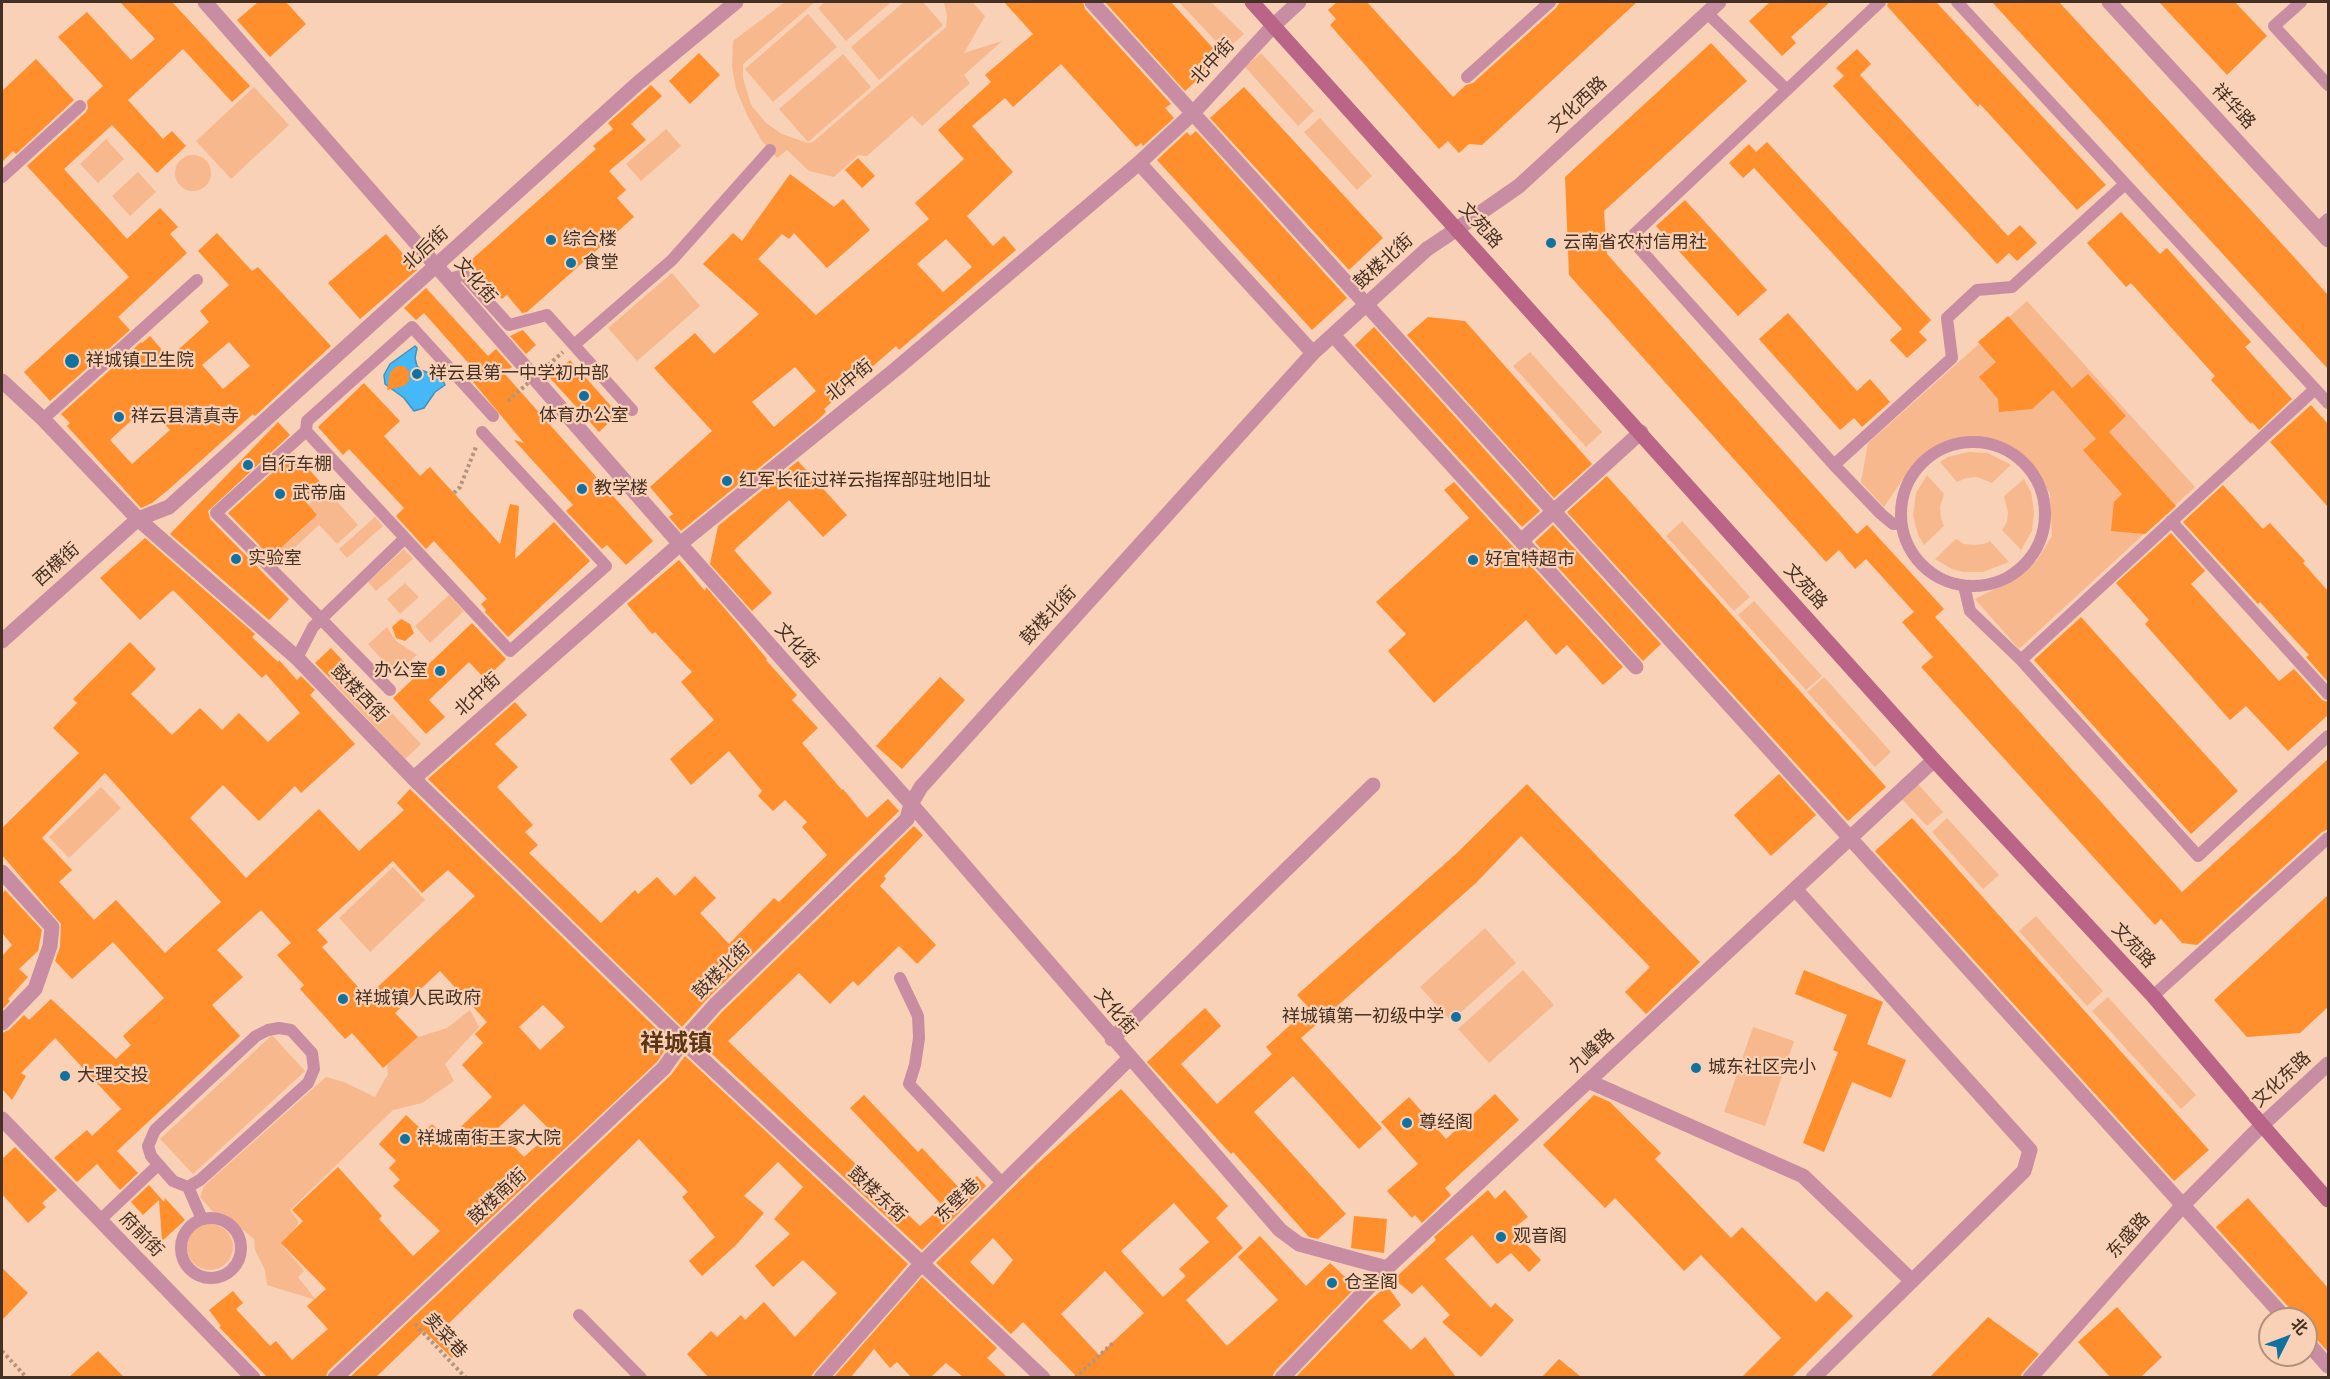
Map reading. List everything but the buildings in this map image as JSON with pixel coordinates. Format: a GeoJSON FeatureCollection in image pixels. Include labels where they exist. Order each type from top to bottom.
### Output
{"type":"FeatureCollection","features":[{"type":"Feature","properties":{"kind":"main road","name":"文苑路"},"geometry":{"type":"LineString","coordinates":[[1252,2],[1934,760],[2153,996],[2328,1200]]}},
{"type":"Feature","properties":{"kind":"street","name":"文化街"},"geometry":{"type":"LineString","coordinates":[[205,2],[680,544],[909,812],[1112,1038],[1280,1230],[1291,1240],[1388,1268]]}},
{"type":"Feature","properties":{"kind":"street","name":"北后街"},"geometry":{"type":"LineString","coordinates":[[138,519],[169,507],[638,83],[736,2]]}},
{"type":"Feature","properties":{"kind":"street"},"geometry":{"type":"LineString","coordinates":[[1092,2],[2275,1307]]}},
{"type":"Feature","properties":{"kind":"street","name":"北中街"},"geometry":{"type":"LineString","coordinates":[[416,781],[680,544],[896,369],[1139,163],[1193,113],[1274,25],[1299,2]]}},
{"type":"Feature","properties":{"kind":"street","name":"文化西路"},"geometry":{"type":"LineString","coordinates":[[1457,229],[1519,186],[1719,2]]}},
{"type":"Feature","properties":{"kind":"street","name":"祥华路"},"geometry":{"type":"LineString","coordinates":[[2109,2],[2325,229]]}},
{"type":"Feature","properties":{"kind":"street"},"geometry":{"type":"LineString","coordinates":[[1139,163],[1313,353]]}},
{"type":"Feature","properties":{"kind":"street","name":"鼓楼北街"},"geometry":{"type":"LineString","coordinates":[[683,1041],[715,1005],[909,812],[921,787],[1313,353],[1427,249],[1457,229]]}},
{"type":"Feature","properties":{"kind":"street"},"geometry":{"type":"LineString","coordinates":[[1332,335],[1636,667]]}},
{"type":"Feature","properties":{"kind":"street","name":"鼓楼西街"},"geometry":{"type":"LineString","coordinates":[[2,381],[43,419],[138,519],[297,658],[416,781],[683,1041]]}},
{"type":"Feature","properties":{"kind":"street"},"geometry":{"type":"LineString","coordinates":[[1521,541],[1641,432]]}},
{"type":"Feature","properties":{"kind":"street","name":"西横街"},"geometry":{"type":"LineString","coordinates":[[2,641],[138,519]]}},
{"type":"Feature","properties":{"kind":"street","name":"九峰路"},"geometry":{"type":"LineString","coordinates":[[1282,1377],[1388,1268],[1934,760]]}},
{"type":"Feature","properties":{"kind":"street"},"geometry":{"type":"LineString","coordinates":[[1112,1038],[1373,786]]}},
{"type":"Feature","properties":{"kind":"street"},"geometry":{"type":"LineString","coordinates":[[2,872],[52,927],[50,946],[35,989],[2,1023]]}},
{"type":"Feature","properties":{"kind":"street"},"geometry":{"type":"LineString","coordinates":[[1795,889],[2030,1150],[2024,1171],[1813,1377]]}},
{"type":"Feature","properties":{"kind":"street","name":"鼓楼东街"},"geometry":{"type":"LineString","coordinates":[[683,1041],[1043,1377]]}},
{"type":"Feature","properties":{"kind":"street","name":"鼓楼南街"},"geometry":{"type":"LineString","coordinates":[[335,1377],[664,1068],[683,1041]]}},
{"type":"Feature","properties":{"kind":"street","name":"东壁巷"},"geometry":{"type":"LineString","coordinates":[[821,1377],[919,1260],[1002,1184],[1130,1059]]}},
{"type":"Feature","properties":{"kind":"street","name":"文化东路"},"geometry":{"type":"LineString","coordinates":[[2262,1125],[2328,1064]]}},
{"type":"Feature","properties":{"kind":"street"},"geometry":{"type":"LineString","coordinates":[[1588,1081],[1803,1176],[1912,1281]]}},
{"type":"Feature","properties":{"kind":"street","name":"府前街"},"geometry":{"type":"LineString","coordinates":[[2,1119],[253,1377]]}},
{"type":"Feature","properties":{"kind":"street","name":"东盛路"},"geometry":{"type":"LineString","coordinates":[[2030,1377],[2183,1205],[2262,1125]]}},
{"type":"Feature","properties":{"kind":"street"},"geometry":{"type":"LineString","coordinates":[[2318,1355],[2328,1366]]}},
{"type":"Feature","properties":{"kind":"lane"},"geometry":{"type":"LineString","coordinates":[[1467,77],[1550,2]]}},
{"type":"Feature","properties":{"kind":"lane"},"geometry":{"type":"LineString","coordinates":[[1880,2],[1630,238],[1834,465],[1881,514],[1893,524],[1901,523]]}},
{"type":"Feature","properties":{"kind":"lane"},"geometry":{"type":"LineString","coordinates":[[1958,2],[2328,403]]}},
{"type":"Feature","properties":{"kind":"lane"},"geometry":{"type":"LineString","coordinates":[[2301,2],[2274,26],[2328,85]]}},
{"type":"Feature","properties":{"kind":"lane"},"geometry":{"type":"LineString","coordinates":[[1707,13],[1786,89]]}},
{"type":"Feature","properties":{"kind":"lane"},"geometry":{"type":"LineString","coordinates":[[2,177],[81,106]]}},
{"type":"Feature","properties":{"kind":"lane"},"geometry":{"type":"LineString","coordinates":[[568,349],[672,260],[770,150]]}},
{"type":"Feature","properties":{"kind":"lane"},"geometry":{"type":"LineString","coordinates":[[1834,465],[1952,358],[1947,318],[1977,290],[2012,287],[2126,184]]}},
{"type":"Feature","properties":{"kind":"lane"},"geometry":{"type":"LineString","coordinates":[[448,279],[464,275],[509,325],[547,315],[568,349],[632,410]]}},
{"type":"Feature","properties":{"kind":"lane"},"geometry":{"type":"LineString","coordinates":[[43,419],[197,280]]}},
{"type":"Feature","properties":{"kind":"lane"},"geometry":{"type":"LineString","coordinates":[[390,690],[216,513],[306,431],[307,421],[412,327],[493,416]]}},
{"type":"Feature","properties":{"kind":"lane"},"geometry":{"type":"LineString","coordinates":[[2022,660],[2315,389]]}},
{"type":"Feature","properties":{"kind":"lane"},"geometry":{"type":"LineString","coordinates":[[306,431],[510,651],[606,566],[482,432]]}},
{"type":"Feature","properties":{"kind":"lane"},"geometry":{"type":"LineString","coordinates":[[1970,441],[1993,445],[2015,455],[2032,472],[2042,494],[2045,517],[2040,541],[2028,561],[2010,576],[1988,585],[1964,586],[1941,579],[1922,565],[1908,546],[1901,523],[1902,499],[1910,477],[1926,459],[1946,446],[1970,441]]}},
{"type":"Feature","properties":{"kind":"lane"},"geometry":{"type":"LineString","coordinates":[[2170,521],[2328,694]]}},
{"type":"Feature","properties":{"kind":"lane"},"geometry":{"type":"LineString","coordinates":[[297,658],[313,627],[405,538]]}},
{"type":"Feature","properties":{"kind":"lane"},"geometry":{"type":"LineString","coordinates":[[1964,586],[1970,611],[2022,660],[2198,856],[2328,736]]}},
{"type":"Feature","properties":{"kind":"lane"},"geometry":{"type":"LineString","coordinates":[[2153,996],[2328,838]]}},
{"type":"Feature","properties":{"kind":"lane"},"geometry":{"type":"LineString","coordinates":[[900,978],[918,1016],[920,1038],[909,1084],[1002,1184]]}},
{"type":"Feature","properties":{"kind":"lane"},"geometry":{"type":"LineString","coordinates":[[188,1187],[200,1180],[308,1083],[314,1069],[312,1053],[291,1030],[279,1028],[256,1036],[150,1137],[148,1146],[151,1156],[173,1181],[188,1187],[202,1219]]}},
{"type":"Feature","properties":{"kind":"lane"},"geometry":{"type":"LineString","coordinates":[[100,1220],[158,1165]]}},
{"type":"Feature","properties":{"kind":"lane"},"geometry":{"type":"LineString","coordinates":[[202,1219],[222,1220],[238,1233],[241,1243],[241,1254],[231,1271],[212,1279],[202,1277],[186,1266],[180,1248],[186,1230],[202,1219]]}},
{"type":"Feature","properties":{"kind":"lane"},"geometry":{"type":"LineString","coordinates":[[579,1315],[642,1377]]}},
{"type":"Feature","properties":{"kind":"path"},"geometry":{"type":"LineString","coordinates":[[508,401],[568,349]]}},
{"type":"Feature","properties":{"kind":"path","name":"卖菜巷"},"geometry":{"type":"LineString","coordinates":[[404,1312],[466,1377]]}},
{"type":"Feature","properties":{"kind":"path"},"geometry":{"type":"LineString","coordinates":[[1075,1377],[1113,1343]]}},
{"type":"Feature","properties":{"kind":"path"},"geometry":{"type":"LineString","coordinates":[[2,1351],[27,1377]]}},
{"type":"Feature","properties":{"kind":"shaded area"},"geometry":{"type":"Polygon","coordinates":[[[785,2],[815,2],[743,64],[743,78],[751,105],[766,123],[782,134],[808,143],[813,142],[946,27],[947,16],[944,2],[972,2],[985,16],[964,53],[1002,41],[964,75],[970,83],[922,126],[912,116],[867,156],[858,155],[834,177],[809,171],[787,150],[777,158],[762,141],[736,89],[732,67],[733,41],[785,2]]]}},
{"type":"Feature","properties":{"kind":"shaded area"},"geometry":{"type":"Polygon","coordinates":[[[825,2],[891,2],[846,41],[818,8],[825,2]]]}},
{"type":"Feature","properties":{"kind":"shaded area"},"geometry":{"type":"Polygon","coordinates":[[[904,2],[923,2],[943,25],[879,80],[851,47],[904,2]]]}},
{"type":"Feature","properties":{"kind":"shaded area"},"geometry":{"type":"Polygon","coordinates":[[[1179,2],[1211,2],[1244,34],[1225,51],[1179,2]]]}},
{"type":"Feature","properties":{"kind":"shaded area"},"geometry":{"type":"Polygon","coordinates":[[[808,14],[837,47],[773,102],[745,69],[808,14]]]}},
{"type":"Feature","properties":{"kind":"shaded area"},"geometry":{"type":"Polygon","coordinates":[[[1261,53],[1314,111],[1298,126],[1245,67],[1261,53]]]}},
{"type":"Feature","properties":{"kind":"shaded area"},"geometry":{"type":"Polygon","coordinates":[[[843,54],[871,87],[808,142],[779,109],[843,54]]]}},
{"type":"Feature","properties":{"kind":"shaded area"},"geometry":{"type":"Polygon","coordinates":[[[254,87],[289,125],[231,179],[196,141],[254,87]]]}},
{"type":"Feature","properties":{"kind":"shaded area"},"geometry":{"type":"Polygon","coordinates":[[[1320,118],[1372,176],[1357,190],[1304,132],[1320,118]]]}},
{"type":"Feature","properties":{"kind":"shaded area"},"geometry":{"type":"Polygon","coordinates":[[[666,129],[681,146],[641,181],[626,164],[666,129]]]}},
{"type":"Feature","properties":{"kind":"shaded area"},"geometry":{"type":"Polygon","coordinates":[[[106,139],[124,159],[98,183],[80,164],[106,139]]]}},
{"type":"Feature","properties":{"kind":"shaded area"},"geometry":{"type":"Polygon","coordinates":[[[193,155],[206,160],[211,173],[206,186],[193,191],[180,186],[175,173],[180,160],[193,155]]]}},
{"type":"Feature","properties":{"kind":"shaded area"},"geometry":{"type":"Polygon","coordinates":[[[138,172],[156,192],[130,216],[112,196],[138,172]]]}},
{"type":"Feature","properties":{"kind":"shaded area"},"geometry":{"type":"Polygon","coordinates":[[[672,273],[700,306],[637,361],[608,328],[672,273]]]}},
{"type":"Feature","properties":{"kind":"shaded area"},"geometry":{"type":"Polygon","coordinates":[[[2027,301],[2195,487],[2019,649],[1975,599],[2011,581],[2037,560],[2052,536],[2050,494],[2034,468],[2006,445],[1984,438],[1954,441],[1929,452],[1913,464],[1884,507],[1861,482],[1868,443],[2027,301]]]}},
{"type":"Feature","properties":{"kind":"shaded area"},"geometry":{"type":"Polygon","coordinates":[[[1530,352],[1602,432],[1586,447],[1513,366],[1530,352]]]}},
{"type":"Feature","properties":{"kind":"shaded area"},"geometry":{"type":"Polygon","coordinates":[[[1968,452],[1988,453],[2011,465],[1992,483],[1977,477],[1957,482],[1940,462],[1948,457],[1968,452]]]}},
{"type":"Feature","properties":{"kind":"shaded area"},"geometry":{"type":"Polygon","coordinates":[[[1927,475],[1944,494],[1940,507],[1944,526],[1924,545],[1918,535],[1913,515],[1916,493],[1927,475]]]}},
{"type":"Feature","properties":{"kind":"shaded area"},"geometry":{"type":"Polygon","coordinates":[[[2024,479],[2031,492],[2034,512],[2032,531],[2021,550],[2002,530],[2007,522],[2008,512],[2004,496],[2024,479]]]}},
{"type":"Feature","properties":{"kind":"shaded area"},"geometry":{"type":"Polygon","coordinates":[[[326,489],[358,525],[337,544],[319,525],[276,565],[259,547],[273,534],[284,546],[317,515],[308,505],[326,489]]]}},
{"type":"Feature","properties":{"kind":"shaded area"},"geometry":{"type":"Polygon","coordinates":[[[375,517],[383,526],[347,558],[339,549],[375,517]]]}},
{"type":"Feature","properties":{"kind":"shaded area"},"geometry":{"type":"Polygon","coordinates":[[[1682,521],[1750,597],[1734,611],[1666,536],[1682,521]]]}},
{"type":"Feature","properties":{"kind":"shaded area"},"geometry":{"type":"Polygon","coordinates":[[[1956,539],[1964,544],[1974,545],[1990,541],[2009,562],[1983,572],[1963,572],[1952,569],[1935,559],[1956,539]]]}},
{"type":"Feature","properties":{"kind":"shaded area"},"geometry":{"type":"Polygon","coordinates":[[[404,549],[413,559],[376,591],[368,582],[404,549]]]}},
{"type":"Feature","properties":{"kind":"shaded area"},"geometry":{"type":"Polygon","coordinates":[[[405,583],[419,597],[400,614],[387,599],[405,583]]]}},
{"type":"Feature","properties":{"kind":"shaded area"},"geometry":{"type":"Polygon","coordinates":[[[449,595],[464,611],[430,643],[415,626],[449,595]]]}},
{"type":"Feature","properties":{"kind":"shaded area"},"geometry":{"type":"Polygon","coordinates":[[[1754,601],[1822,676],[1806,690],[1738,615],[1754,601]]]}},
{"type":"Feature","properties":{"kind":"shaded area"},"geometry":{"type":"Polygon","coordinates":[[[387,627],[396,641],[417,655],[404,666],[387,665],[368,644],[387,627]]]}},
{"type":"Feature","properties":{"kind":"shaded area"},"geometry":{"type":"Polygon","coordinates":[[[344,662],[421,744],[405,759],[328,677],[344,662]]]}},
{"type":"Feature","properties":{"kind":"shaded area"},"geometry":{"type":"Polygon","coordinates":[[[1824,677],[1891,752],[1875,767],[1807,692],[1824,677]]]}},
{"type":"Feature","properties":{"kind":"shaded area"},"geometry":{"type":"Polygon","coordinates":[[[1918,784],[1943,812],[1927,826],[1902,799],[1918,784]]]}},
{"type":"Feature","properties":{"kind":"shaded area"},"geometry":{"type":"Polygon","coordinates":[[[101,787],[121,808],[69,858],[49,837],[101,787]]]}},
{"type":"Feature","properties":{"kind":"shaded area"},"geometry":{"type":"Polygon","coordinates":[[[1947,818],[1999,875],[1983,889],[1932,832],[1947,818]]]}},
{"type":"Feature","properties":{"kind":"shaded area"},"geometry":{"type":"Polygon","coordinates":[[[393,867],[425,900],[370,952],[339,918],[393,867]]]}},
{"type":"Feature","properties":{"kind":"shaded area"},"geometry":{"type":"Polygon","coordinates":[[[2036,916],[2103,991],[2087,1006],[2019,931],[2036,916]]]}},
{"type":"Feature","properties":{"kind":"shaded area"},"geometry":{"type":"Polygon","coordinates":[[[1485,928],[1516,963],[1451,1021],[1420,987],[1485,928]]]}},
{"type":"Feature","properties":{"kind":"shaded area"},"geometry":{"type":"Polygon","coordinates":[[[1523,970],[1554,1005],[1489,1063],[1458,1029],[1523,970]]]}},
{"type":"Feature","properties":{"kind":"shaded area"},"geometry":{"type":"Polygon","coordinates":[[[2108,997],[2196,1095],[2181,1109],[2092,1011],[2108,997]]]}},
{"type":"Feature","properties":{"kind":"shaded area"},"geometry":{"type":"Polygon","coordinates":[[[470,1010],[479,1027],[445,1064],[454,1081],[422,1103],[393,1110],[290,1210],[299,1222],[283,1246],[304,1271],[298,1277],[316,1300],[267,1285],[265,1270],[255,1250],[254,1239],[236,1224],[214,1213],[200,1197],[204,1186],[326,1077],[344,1082],[375,1097],[388,1074],[387,1064],[418,1037],[447,1028],[470,1010]]]}},
{"type":"Feature","properties":{"kind":"shaded area"},"geometry":{"type":"Polygon","coordinates":[[[1753,1027],[1794,1041],[1765,1126],[1724,1112],[1753,1027]]]}},
{"type":"Feature","properties":{"kind":"shaded area"},"geometry":{"type":"Polygon","coordinates":[[[272,1035],[305,1071],[193,1174],[160,1139],[272,1035]]]}},
{"type":"Feature","properties":{"kind":"shaded area"},"geometry":{"type":"Polygon","coordinates":[[[210,1224],[226,1231],[233,1247],[226,1263],[210,1270],[194,1263],[187,1247],[194,1231],[210,1224]]]}},
{"type":"Feature","properties":{"kind":"water"},"geometry":{"type":"Polygon","coordinates":[[[415,346],[417,366],[421,370],[442,378],[445,385],[435,392],[424,408],[414,411],[404,398],[385,384],[384,375],[390,364],[415,346]]]}},
{"type":"Feature","properties":{"kind":"place","name":"综合楼"},"geometry":{"type":"Point","coordinates":[551,240]}},
{"type":"Feature","properties":{"kind":"place","name":"云南省农村信用社"},"geometry":{"type":"Point","coordinates":[1551,243]}},
{"type":"Feature","properties":{"kind":"place","name":"食堂"},"geometry":{"type":"Point","coordinates":[571,263]}},
{"type":"Feature","properties":{"kind":"place","name":"祥城镇卫生院"},"geometry":{"type":"Point","coordinates":[72,361]}},
{"type":"Feature","properties":{"kind":"place","name":"祥云县第一中学初中部"},"geometry":{"type":"Point","coordinates":[417,374]}},
{"type":"Feature","properties":{"kind":"place","name":"体育办公室"},"geometry":{"type":"Point","coordinates":[584,396]}},
{"type":"Feature","properties":{"kind":"place","name":"祥云县清真寺"},"geometry":{"type":"Point","coordinates":[119,417]}},
{"type":"Feature","properties":{"kind":"place","name":"自行车棚"},"geometry":{"type":"Point","coordinates":[248,465]}},
{"type":"Feature","properties":{"kind":"place","name":"红军长征过祥云指挥部驻地旧址"},"geometry":{"type":"Point","coordinates":[727,481]}},
{"type":"Feature","properties":{"kind":"place","name":"教学楼"},"geometry":{"type":"Point","coordinates":[582,489]}},
{"type":"Feature","properties":{"kind":"place","name":"武帝庙"},"geometry":{"type":"Point","coordinates":[280,494]}},
{"type":"Feature","properties":{"kind":"place","name":"实验室"},"geometry":{"type":"Point","coordinates":[236,559]}},
{"type":"Feature","properties":{"kind":"place","name":"好宜特超市"},"geometry":{"type":"Point","coordinates":[1473,560]}},
{"type":"Feature","properties":{"kind":"place","name":"办公室"},"geometry":{"type":"Point","coordinates":[440,671]}},
{"type":"Feature","properties":{"kind":"place","name":"祥城镇人民政府"},"geometry":{"type":"Point","coordinates":[343,999]}},
{"type":"Feature","properties":{"kind":"place","name":"祥城镇第一初级中学"},"geometry":{"type":"Point","coordinates":[1456,1017]}},
{"type":"Feature","properties":{"kind":"place","name":"城东社区完小"},"geometry":{"type":"Point","coordinates":[1696,1068]}},
{"type":"Feature","properties":{"kind":"place","name":"大理交投"},"geometry":{"type":"Point","coordinates":[65,1076]}},
{"type":"Feature","properties":{"kind":"place","name":"尊经阁"},"geometry":{"type":"Point","coordinates":[1407,1123]}},
{"type":"Feature","properties":{"kind":"place","name":"祥城南街王家大院"},"geometry":{"type":"Point","coordinates":[405,1139]}},
{"type":"Feature","properties":{"kind":"place","name":"观音阁"},"geometry":{"type":"Point","coordinates":[1501,1237]}},
{"type":"Feature","properties":{"kind":"place","name":"仓圣阁"},"geometry":{"type":"Point","coordinates":[1332,1283]}},
{"type":"Feature","properties":{"kind":"district","name":"祥城镇"},"geometry":{"type":"Point","coordinates":[676,1045]}}]}
